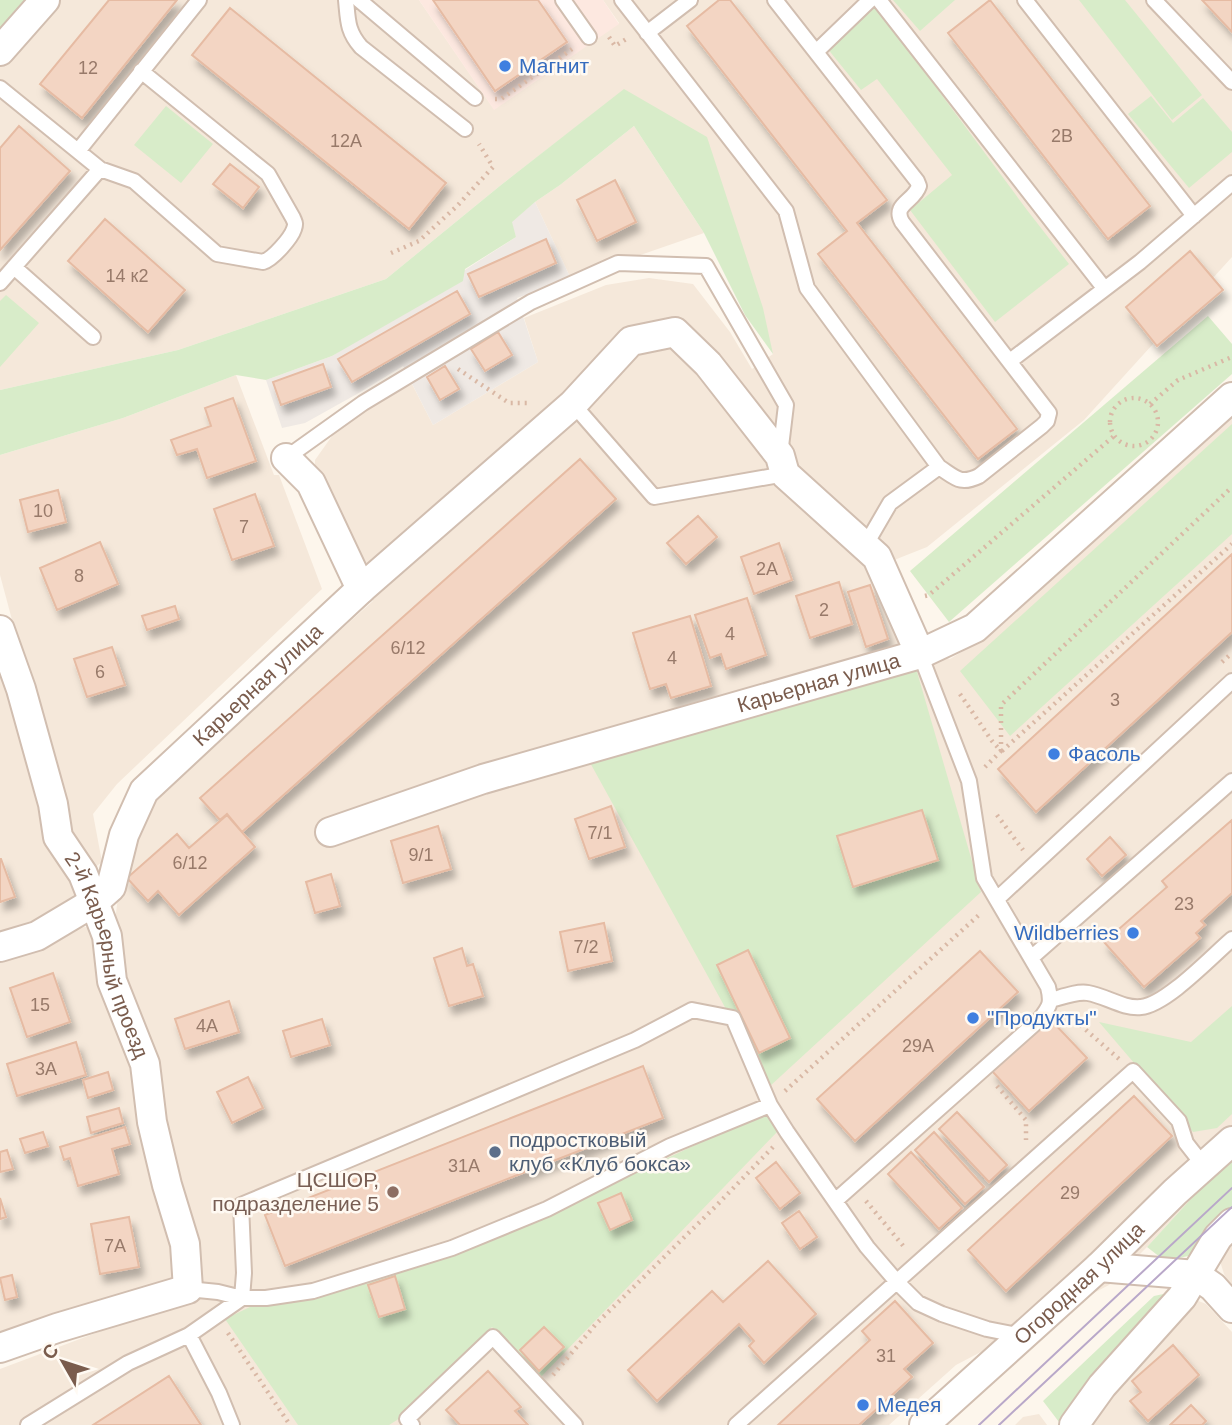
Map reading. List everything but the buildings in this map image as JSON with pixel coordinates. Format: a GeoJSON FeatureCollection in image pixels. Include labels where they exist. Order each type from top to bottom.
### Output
{"type":"FeatureCollection","features":[{"type":"Feature","properties":{"kind":"street"},"geometry":{"type":"LineString","coordinates":[[0,51],[45,0]]}},
{"type":"Feature","properties":{"kind":"street","name":"Карьерная улица"},"geometry":{"type":"LineString","coordinates":[[0,947],[37,936],[94,902],[111,887],[124,835],[144,791],[361,589],[572,404],[631,341],[675,332],[708,364],[782,465]]}},
{"type":"Feature","properties":{"kind":"street","name":"Карьерная улица"},"geometry":{"type":"LineString","coordinates":[[330,832],[483,779],[920,654],[975,628],[1232,397]]}},
{"type":"Feature","properties":{"kind":"street"},"geometry":{"type":"LineString","coordinates":[[286,458],[311,483],[361,589]]}},
{"type":"Feature","properties":{"kind":"street"},"geometry":{"type":"LineString","coordinates":[[782,465],[877,556],[920,654]]}},
{"type":"Feature","properties":{"kind":"street","name":"2-й Карьерный проезд"},"geometry":{"type":"LineString","coordinates":[[0,630],[21,689],[46,778],[58,837],[83,874],[94,902],[107,936],[112,981],[145,1064],[152,1122],[185,1244],[187,1289]]}},
{"type":"Feature","properties":{"kind":"street","name":"Огородная улица"},"geometry":{"type":"LineString","coordinates":[[924,1425],[1099,1267],[1175,1192],[1232,1141]]}},
{"type":"Feature","properties":{"kind":"street"},"geometry":{"type":"LineString","coordinates":[[1074,1425],[1102,1385],[1182,1297],[1218,1237],[1232,1223]]}},
{"type":"Feature","properties":{"kind":"street"},"geometry":{"type":"LineString","coordinates":[[1099,1267],[1196,1275],[1213,1287],[1232,1308]]}},
{"type":"Feature","properties":{"kind":"street"},"geometry":{"type":"LineString","coordinates":[[0,1348],[187,1289]]}},
{"type":"Feature","properties":{"kind":"lane"},"geometry":{"type":"LineString","coordinates":[[78,151],[199,0]]}},
{"type":"Feature","properties":{"kind":"lane"},"geometry":{"type":"LineString","coordinates":[[346,0],[352,36],[361,47],[469,132]]}},
{"type":"Feature","properties":{"kind":"lane"},"geometry":{"type":"LineString","coordinates":[[359,0],[475,99]]}},
{"type":"Feature","properties":{"kind":"lane"},"geometry":{"type":"LineString","coordinates":[[564,0],[589,37]]}},
{"type":"Feature","properties":{"kind":"lane"},"geometry":{"type":"LineString","coordinates":[[622,0],[786,211],[807,288],[939,467],[959,480],[968,481],[979,476],[1042,426],[1049,413],[899,217],[899,211],[917,193],[917,181],[775,0]]}},
{"type":"Feature","properties":{"kind":"lane"},"geometry":{"type":"LineString","coordinates":[[647,33],[690,0]]}},
{"type":"Feature","properties":{"kind":"lane"},"geometry":{"type":"LineString","coordinates":[[816,52],[870,0]]}},
{"type":"Feature","properties":{"kind":"lane"},"geometry":{"type":"LineString","coordinates":[[879,0],[1104,288]]}},
{"type":"Feature","properties":{"kind":"lane"},"geometry":{"type":"LineString","coordinates":[[1026,0],[1194,216]]}},
{"type":"Feature","properties":{"kind":"lane"},"geometry":{"type":"LineString","coordinates":[[1154,0],[1232,82]]}},
{"type":"Feature","properties":{"kind":"lane"},"geometry":{"type":"LineString","coordinates":[[3,96],[100,169],[134,181],[217,254],[263,262],[269,260],[296,224],[268,174],[141,71]]}},
{"type":"Feature","properties":{"kind":"lane"},"geometry":{"type":"LineString","coordinates":[[0,282],[100,169]]}},
{"type":"Feature","properties":{"kind":"lane"},"geometry":{"type":"LineString","coordinates":[[1010,361],[1140,262],[1232,183]]}},
{"type":"Feature","properties":{"kind":"lane"},"geometry":{"type":"LineString","coordinates":[[286,458],[363,403],[531,302],[618,263],[706,266],[786,405],[782,465],[654,497],[572,404]]}},
{"type":"Feature","properties":{"kind":"lane"},"geometry":{"type":"LineString","coordinates":[[14,267],[93,337]]}},
{"type":"Feature","properties":{"kind":"lane"},"geometry":{"type":"LineString","coordinates":[[865,546],[890,503],[939,467]]}},
{"type":"Feature","properties":{"kind":"lane"},"geometry":{"type":"LineString","coordinates":[[835,1201],[1040,1019],[1051,1000],[1048,987],[984,878],[969,781],[920,654]]}},
{"type":"Feature","properties":{"kind":"lane"},"geometry":{"type":"LineString","coordinates":[[997,899],[1232,681]]}},
{"type":"Feature","properties":{"kind":"lane"},"geometry":{"type":"LineString","coordinates":[[1031,958],[1232,781]]}},
{"type":"Feature","properties":{"kind":"lane"},"geometry":{"type":"LineString","coordinates":[[1051,1000],[1086,992],[1126,1005],[1141,1007],[1155,1003],[1170,994],[1232,939]]}},
{"type":"Feature","properties":{"kind":"lane"},"geometry":{"type":"LineString","coordinates":[[242,1298],[242,1205],[635,1040],[692,1010],[733,1018],[770,1105],[787,1132],[867,1247],[918,1303],[987,1329],[1022,1336]]}},
{"type":"Feature","properties":{"kind":"lane"},"geometry":{"type":"LineString","coordinates":[[736,1425],[1133,1071],[1179,1121],[1186,1143],[1204,1166]]}},
{"type":"Feature","properties":{"kind":"lane"},"geometry":{"type":"LineString","coordinates":[[187,1289],[242,1298],[266,1298],[313,1291],[452,1248],[547,1209],[670,1146],[770,1105]]}},
{"type":"Feature","properties":{"kind":"lane"},"geometry":{"type":"LineString","coordinates":[[28,1425],[128,1363],[189,1335],[242,1298]]}},
{"type":"Feature","properties":{"kind":"lane"},"geometry":{"type":"LineString","coordinates":[[189,1335],[232,1425]]}},
{"type":"Feature","properties":{"kind":"lane"},"geometry":{"type":"LineString","coordinates":[[412,1425],[407,1419],[493,1337],[575,1425]]}},
{"type":"Feature","properties":{"kind":"path"},"geometry":{"type":"LineString","coordinates":[[475,99],[501,99],[589,37],[609,37],[615,46]]}},
{"type":"Feature","properties":{"kind":"path"},"geometry":{"type":"LineString","coordinates":[[391,253],[419,241],[457,206],[492,167],[469,132]]}},
{"type":"Feature","properties":{"kind":"path"},"geometry":{"type":"LineString","coordinates":[[439,357],[509,403],[572,404]]}},
{"type":"Feature","properties":{"kind":"path"},"geometry":{"type":"LineString","coordinates":[[1150,404],[1178,380],[1232,357]]}},
{"type":"Feature","properties":{"kind":"path"},"geometry":{"type":"LineString","coordinates":[[1136,397],[1150,404],[1155,410],[1158,426],[1150,440],[1135,446],[1120,442],[1110,429],[1111,413],[1121,401],[1136,397]]}},
{"type":"Feature","properties":{"kind":"path"},"geometry":{"type":"LineString","coordinates":[[897,602],[929,595],[1114,436]]}},
{"type":"Feature","properties":{"kind":"path"},"geometry":{"type":"LineString","coordinates":[[1001,751],[1001,705],[1232,487]]}},
{"type":"Feature","properties":{"kind":"path"},"geometry":{"type":"LineString","coordinates":[[980,772],[1232,544]]}},
{"type":"Feature","properties":{"kind":"path"},"geometry":{"type":"LineString","coordinates":[[956,688],[1001,751]]}},
{"type":"Feature","properties":{"kind":"path"},"geometry":{"type":"LineString","coordinates":[[993,810],[1034,864]]}},
{"type":"Feature","properties":{"kind":"path"},"geometry":{"type":"LineString","coordinates":[[770,1105],[997,899]]}},
{"type":"Feature","properties":{"kind":"path"},"geometry":{"type":"LineString","coordinates":[[1051,1000],[1133,1071]]}},
{"type":"Feature","properties":{"kind":"path"},"geometry":{"type":"LineString","coordinates":[[982,1069],[1026,1120],[1025,1168]]}},
{"type":"Feature","properties":{"kind":"path"},"geometry":{"type":"LineString","coordinates":[[541,1389],[596,1324],[787,1132]]}},
{"type":"Feature","properties":{"kind":"path"},"geometry":{"type":"LineString","coordinates":[[852,1185],[905,1248]]}},
{"type":"Feature","properties":{"kind":"path"},"geometry":{"type":"LineString","coordinates":[[217,1315],[290,1425]]}},
{"type":"Feature","properties":{"kind":"shaded area"},"geometry":{"type":"Polygon","coordinates":[[[33,0],[419,0],[494,109],[619,23],[603,0],[1232,0],[1232,257],[1084,420],[927,547],[874,568],[905,646],[950,659],[989,635],[1232,415],[1232,1159],[1109,1285],[956,1365],[889,1425],[0,1425],[0,1369],[189,1298],[121,980],[114,929],[120,881],[155,796],[373,601],[315,476],[315,460],[337,429],[412,384],[433,425],[538,362],[524,318],[606,285],[649,278],[693,284],[730,332],[752,369],[773,354],[624,90],[386,279],[178,350],[0,390],[0,40],[33,0]]]}},
{"type":"Feature","properties":{"kind":"shaded area"},"geometry":{"type":"Polygon","coordinates":[[[419,0],[603,0],[619,24],[494,110],[419,0]]]}},
{"type":"Feature","properties":{"kind":"shaded area"},"geometry":{"type":"Polygon","coordinates":[[[634,126],[704,233],[571,279],[535,202],[634,126]]]}},
{"type":"Feature","properties":{"kind":"shaded area"},"geometry":{"type":"Polygon","coordinates":[[[535,202],[571,279],[517,298],[538,362],[433,425],[403,366],[305,423],[282,428],[266,380],[332,356],[516,237],[511,222],[535,202]]]}},
{"type":"Feature","properties":{"kind":"shaded area"},"geometry":{"type":"Polygon","coordinates":[[[236,375],[274,475],[279,475],[322,589],[117,784],[93,814],[102,862],[94,868],[64,833],[30,687],[0,575],[0,455],[123,418],[236,375]]]}},
{"type":"Feature","properties":{"kind":"shaded area"},"geometry":{"type":"Polygon","coordinates":[[[0,664],[78,892],[36,926],[0,937],[0,664]]]}},
{"type":"Feature","properties":{"kind":"shaded area"},"geometry":{"type":"Polygon","coordinates":[[[87,927],[98,940],[138,1067],[175,1268],[171,1286],[0,1338],[0,957],[71,928],[87,927]]]}},
{"type":"Feature","properties":{"kind":"shaded area"},"geometry":{"type":"Polygon","coordinates":[[[1232,1234],[1232,1287],[1219,1258],[1232,1234]]]}},
{"type":"Feature","properties":{"kind":"shaded area"},"geometry":{"type":"Polygon","coordinates":[[[1196,1300],[1206,1304],[1232,1332],[1232,1425],[1089,1425],[1110,1387],[1196,1300]]]}},
{"type":"Feature","properties":{"kind":"shaded area"},"geometry":{"type":"Polygon","coordinates":[[[1039,1414],[1047,1425],[1015,1425],[1023,1417],[1039,1414]]]}},
{"type":"Feature","properties":{"kind":"green space"},"geometry":{"type":"Polygon","coordinates":[[[0,0],[33,0],[0,40],[0,0]]]}},
{"type":"Feature","properties":{"kind":"green space"},"geometry":{"type":"Polygon","coordinates":[[[893,0],[955,0],[920,31],[893,0]]]}},
{"type":"Feature","properties":{"kind":"green space"},"geometry":{"type":"Polygon","coordinates":[[[1079,0],[1125,0],[1202,95],[1172,120],[1079,0]]]}},
{"type":"Feature","properties":{"kind":"green space"},"geometry":{"type":"Polygon","coordinates":[[[875,5],[1069,264],[995,322],[910,210],[952,175],[877,79],[861,90],[827,48],[875,5]]]}},
{"type":"Feature","properties":{"kind":"green space"},"geometry":{"type":"Polygon","coordinates":[[[624,89],[707,137],[763,308],[773,354],[745,315],[704,233],[634,126],[512,222],[516,237],[465,269],[463,281],[332,356],[266,380],[236,375],[123,418],[0,455],[0,390],[178,350],[386,279],[624,89]]]}},
{"type":"Feature","properties":{"kind":"green space"},"geometry":{"type":"Polygon","coordinates":[[[1151,96],[1173,123],[1203,98],[1232,132],[1232,152],[1189,188],[1128,114],[1151,96]]]}},
{"type":"Feature","properties":{"kind":"green space"},"geometry":{"type":"Polygon","coordinates":[[[166,106],[213,144],[181,183],[134,145],[166,106]]]}},
{"type":"Feature","properties":{"kind":"green space"},"geometry":{"type":"Polygon","coordinates":[[[6,295],[39,323],[0,367],[0,301],[6,295]]]}},
{"type":"Feature","properties":{"kind":"green space"},"geometry":{"type":"Polygon","coordinates":[[[1208,316],[1232,344],[1232,374],[949,622],[910,571],[1208,316]]]}},
{"type":"Feature","properties":{"kind":"green space"},"geometry":{"type":"Polygon","coordinates":[[[1232,424],[1232,534],[1010,736],[960,671],[1232,424]]]}},
{"type":"Feature","properties":{"kind":"green space"},"geometry":{"type":"Polygon","coordinates":[[[915,665],[981,892],[769,1087],[588,759],[915,665]]]}},
{"type":"Feature","properties":{"kind":"green space"},"geometry":{"type":"Polygon","coordinates":[[[1232,1006],[1232,1114],[1217,1128],[1193,1132],[1099,1022],[1191,1042],[1232,1006]]]}},
{"type":"Feature","properties":{"kind":"green space"},"geometry":{"type":"Polygon","coordinates":[[[766,1112],[778,1131],[539,1379],[492,1327],[389,1425],[298,1425],[225,1319],[254,1305],[489,1241],[766,1112]]]}},
{"type":"Feature","properties":{"kind":"green space"},"geometry":{"type":"Polygon","coordinates":[[[1232,1159],[1232,1217],[1193,1255],[1165,1261],[1147,1247],[1190,1200],[1232,1159]]]}},
{"type":"Feature","properties":{"kind":"green space"},"geometry":{"type":"Polygon","coordinates":[[[1168,1293],[1158,1312],[1059,1422],[1043,1401],[1154,1296],[1168,1293]]]}},
{"type":"Feature","properties":{"kind":"tram line"},"geometry":{"type":"LineString","coordinates":[[979,1425],[1232,1188]]}},
{"type":"Feature","properties":{"kind":"tram line"},"geometry":{"type":"LineString","coordinates":[[999,1425],[1232,1207]]}},
{"type":"Feature","properties":{"kind":"place","name":"Магнит"},"geometry":{"type":"Point","coordinates":[505,66]}},
{"type":"Feature","properties":{"kind":"place","name":"Фасоль"},"geometry":{"type":"Point","coordinates":[1054,754]}},
{"type":"Feature","properties":{"kind":"place","name":"Wildberries"},"geometry":{"type":"Point","coordinates":[1133,933]}},
{"type":"Feature","properties":{"kind":"place","name":"\"Продукты\""},"geometry":{"type":"Point","coordinates":[973,1018]}},
{"type":"Feature","properties":{"kind":"place","name":"подростковый клуб «Клуб бокса»"},"geometry":{"type":"Point","coordinates":[495,1152]}},
{"type":"Feature","properties":{"kind":"place","name":"ЦСШОР, подразделение 5"},"geometry":{"type":"Point","coordinates":[393,1192]}},
{"type":"Feature","properties":{"kind":"place","name":"Медея"},"geometry":{"type":"Point","coordinates":[863,1405]}}]}
